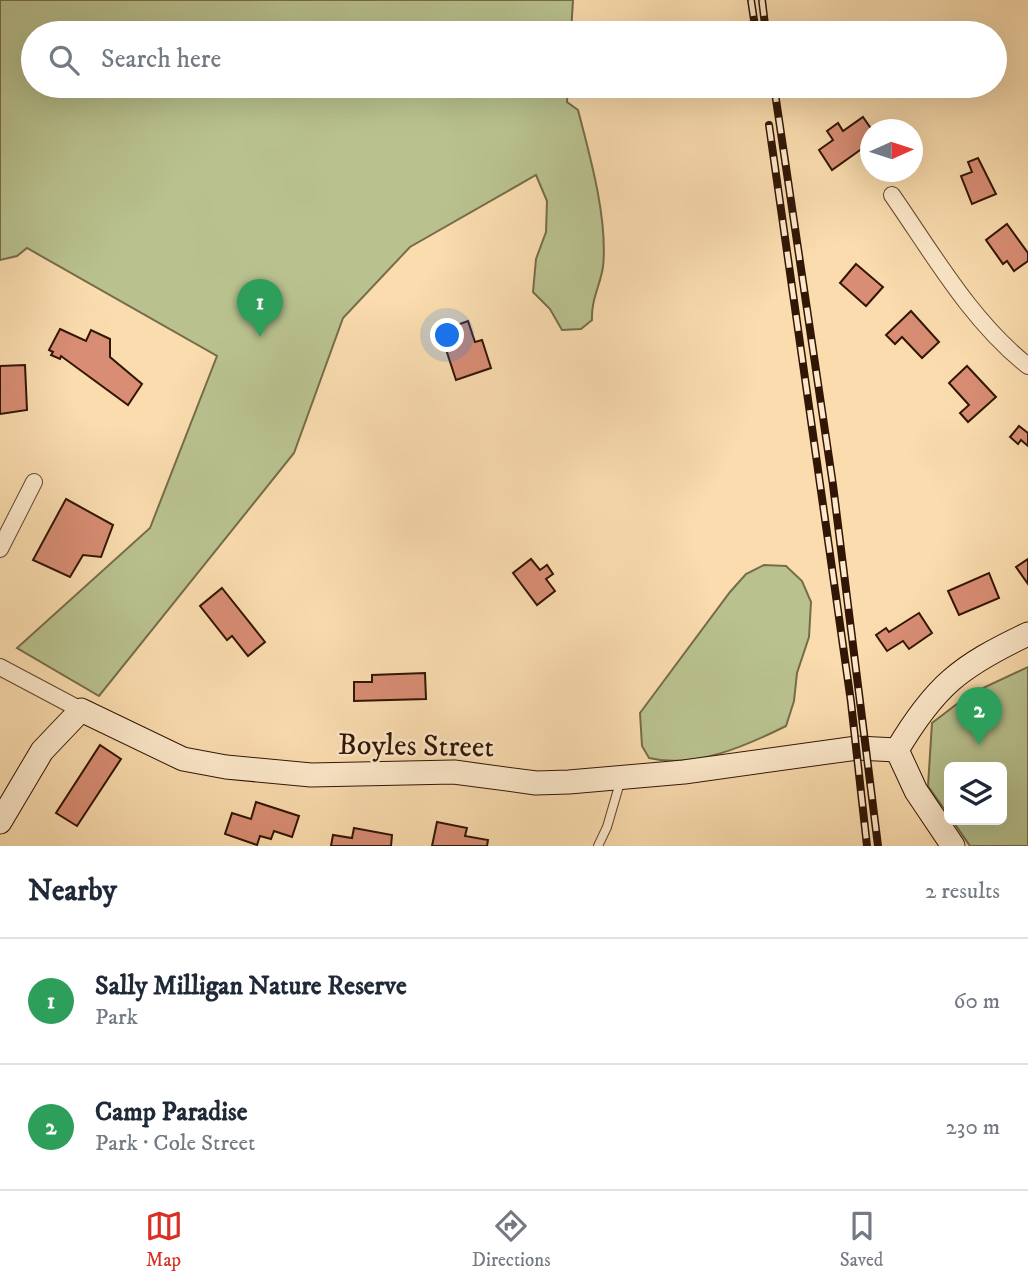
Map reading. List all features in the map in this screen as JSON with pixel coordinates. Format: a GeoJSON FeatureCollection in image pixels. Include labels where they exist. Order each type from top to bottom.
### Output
{"type":"FeatureCollection","features":[{"type":"Feature","properties":{"kind":"street"},"geometry":{"type":"LineString","coordinates":[[892,195],[963,297],[1002,345],[1028,366]]}},
{"type":"Feature","properties":{"kind":"street"},"geometry":{"type":"LineString","coordinates":[[0,549],[34,482]]}},
{"type":"Feature","properties":{"kind":"street"},"geometry":{"type":"LineString","coordinates":[[953,846],[916,790],[897,750],[933,694],[953,676],[1028,634]]}},
{"type":"Feature","properties":{"kind":"street"},"geometry":{"type":"LineString","coordinates":[[0,667],[81,710],[42,751],[0,822]]}},
{"type":"Feature","properties":{"kind":"street","name":"Boyles Street"},"geometry":{"type":"LineString","coordinates":[[81,710],[183,758],[226,767],[357,776],[471,773],[536,783],[621,779],[857,748],[897,750]]}},
{"type":"Feature","properties":{"kind":"lane"},"geometry":{"type":"LineString","coordinates":[[598,846],[607,827],[621,779]]}},
{"type":"Feature","properties":{"kind":"green space"},"geometry":{"type":"Polygon","coordinates":[[[0,0],[573,0],[572,21],[21,21],[21,98],[567,98],[567,102],[578,110],[597,188],[603,229],[603,267],[592,320],[581,329],[562,330],[550,309],[533,292],[536,259],[546,232],[547,201],[536,175],[410,247],[343,318],[294,453],[99,696],[17,648],[150,528],[217,356],[27,248],[17,256],[0,260],[0,0]]]}},
{"type":"Feature","properties":{"kind":"green space"},"geometry":{"type":"Polygon","coordinates":[[[764,565],[786,566],[802,581],[811,602],[809,637],[797,673],[794,701],[786,726],[737,748],[702,758],[666,761],[649,758],[642,746],[640,713],[730,592],[746,574],[764,565]]]}},
{"type":"Feature","properties":{"kind":"green space"},"geometry":{"type":"Polygon","coordinates":[[[1028,667],[1028,846],[970,846],[955,825],[1007,825],[1007,762],[944,762],[944,809],[928,786],[932,723],[970,694],[1028,667]]]}},
{"type":"Feature","properties":{"kind":"building"},"geometry":{"type":"Polygon","coordinates":[[[860,119],[860,150],[832,170],[819,150],[833,140],[827,131],[838,123],[843,131],[860,119]]]}},
{"type":"Feature","properties":{"kind":"building"},"geometry":{"type":"Polygon","coordinates":[[[978,158],[996,194],[972,204],[961,176],[972,172],[968,162],[978,158]]]}},
{"type":"Feature","properties":{"kind":"building"},"geometry":{"type":"Polygon","coordinates":[[[1007,224],[1028,253],[1028,261],[1014,271],[1007,261],[1003,264],[986,240],[1007,224]]]}},
{"type":"Feature","properties":{"kind":"building"},"geometry":{"type":"Polygon","coordinates":[[[856,264],[883,287],[866,306],[840,283],[856,264]]]}},
{"type":"Feature","properties":{"kind":"building"},"geometry":{"type":"Polygon","coordinates":[[[911,311],[939,342],[922,358],[902,337],[895,344],[886,335],[911,311]]]}},
{"type":"Feature","properties":{"kind":"building"},"geometry":{"type":"Polygon","coordinates":[[[468,321],[475,342],[482,340],[491,368],[456,380],[440,331],[468,321]]]}},
{"type":"Feature","properties":{"kind":"building"},"geometry":{"type":"Polygon","coordinates":[[[60,329],[86,341],[91,330],[110,339],[110,357],[142,384],[128,405],[61,356],[60,359],[51,355],[53,352],[49,350],[60,329]]]}},
{"type":"Feature","properties":{"kind":"building"},"geometry":{"type":"Polygon","coordinates":[[[25,365],[27,410],[0,414],[0,366],[25,365]]]}},
{"type":"Feature","properties":{"kind":"building"},"geometry":{"type":"Polygon","coordinates":[[[967,366],[996,397],[968,422],[960,413],[969,405],[949,383],[967,366]]]}},
{"type":"Feature","properties":{"kind":"building"},"geometry":{"type":"Polygon","coordinates":[[[1019,426],[1028,433],[1028,446],[1021,440],[1018,444],[1010,437],[1019,426]]]}},
{"type":"Feature","properties":{"kind":"building"},"geometry":{"type":"Polygon","coordinates":[[[66,499],[113,525],[101,557],[83,555],[70,577],[33,560],[66,499]]]}},
{"type":"Feature","properties":{"kind":"building"},"geometry":{"type":"Polygon","coordinates":[[[531,559],[540,570],[547,565],[553,574],[546,579],[555,591],[537,605],[513,573],[531,559]]]}},
{"type":"Feature","properties":{"kind":"building"},"geometry":{"type":"Polygon","coordinates":[[[1028,559],[1028,584],[1016,567],[1028,559]]]}},
{"type":"Feature","properties":{"kind":"building"},"geometry":{"type":"Polygon","coordinates":[[[989,573],[999,598],[959,615],[948,591],[989,573]]]}},
{"type":"Feature","properties":{"kind":"building"},"geometry":{"type":"Polygon","coordinates":[[[222,588],[265,642],[248,656],[232,636],[227,640],[200,606],[222,588]]]}},
{"type":"Feature","properties":{"kind":"building"},"geometry":{"type":"Polygon","coordinates":[[[919,613],[932,633],[909,649],[903,641],[887,651],[876,635],[886,628],[889,632],[919,613]]]}},
{"type":"Feature","properties":{"kind":"building"},"geometry":{"type":"Polygon","coordinates":[[[425,673],[426,699],[354,701],[354,682],[372,682],[372,675],[425,673]]]}},
{"type":"Feature","properties":{"kind":"building"},"geometry":{"type":"Polygon","coordinates":[[[100,745],[121,759],[77,826],[56,813],[100,745]]]}},
{"type":"Feature","properties":{"kind":"building"},"geometry":{"type":"Polygon","coordinates":[[[256,802],[299,816],[292,837],[274,831],[271,839],[260,836],[257,845],[225,834],[232,813],[251,819],[256,802]]]}},
{"type":"Feature","properties":{"kind":"building"},"geometry":{"type":"Polygon","coordinates":[[[437,822],[467,828],[465,836],[488,840],[487,846],[432,846],[437,822]]]}},
{"type":"Feature","properties":{"kind":"building"},"geometry":{"type":"Polygon","coordinates":[[[354,828],[392,835],[391,846],[331,846],[333,835],[352,838],[354,828]]]}},
{"type":"Feature","properties":{"kind":"railway"},"geometry":{"type":"LineString","coordinates":[[751,0],[754,21]]}},
{"type":"Feature","properties":{"kind":"railway"},"geometry":{"type":"LineString","coordinates":[[762,0],[765,21]]}},
{"type":"Feature","properties":{"kind":"railway"},"geometry":{"type":"LineString","coordinates":[[776,98],[833,485],[878,846]]}},
{"type":"Feature","properties":{"kind":"railway"},"geometry":{"type":"LineString","coordinates":[[769,125],[851,702],[867,846]]}},
{"type":"Feature","properties":{"kind":"place","name":"Sally Milligan Nature Reserve"},"geometry":{"type":"Point","coordinates":[260,337]}},
{"type":"Feature","properties":{"kind":"place","name":"Camp Paradise"},"geometry":{"type":"Point","coordinates":[979,745]}}]}
